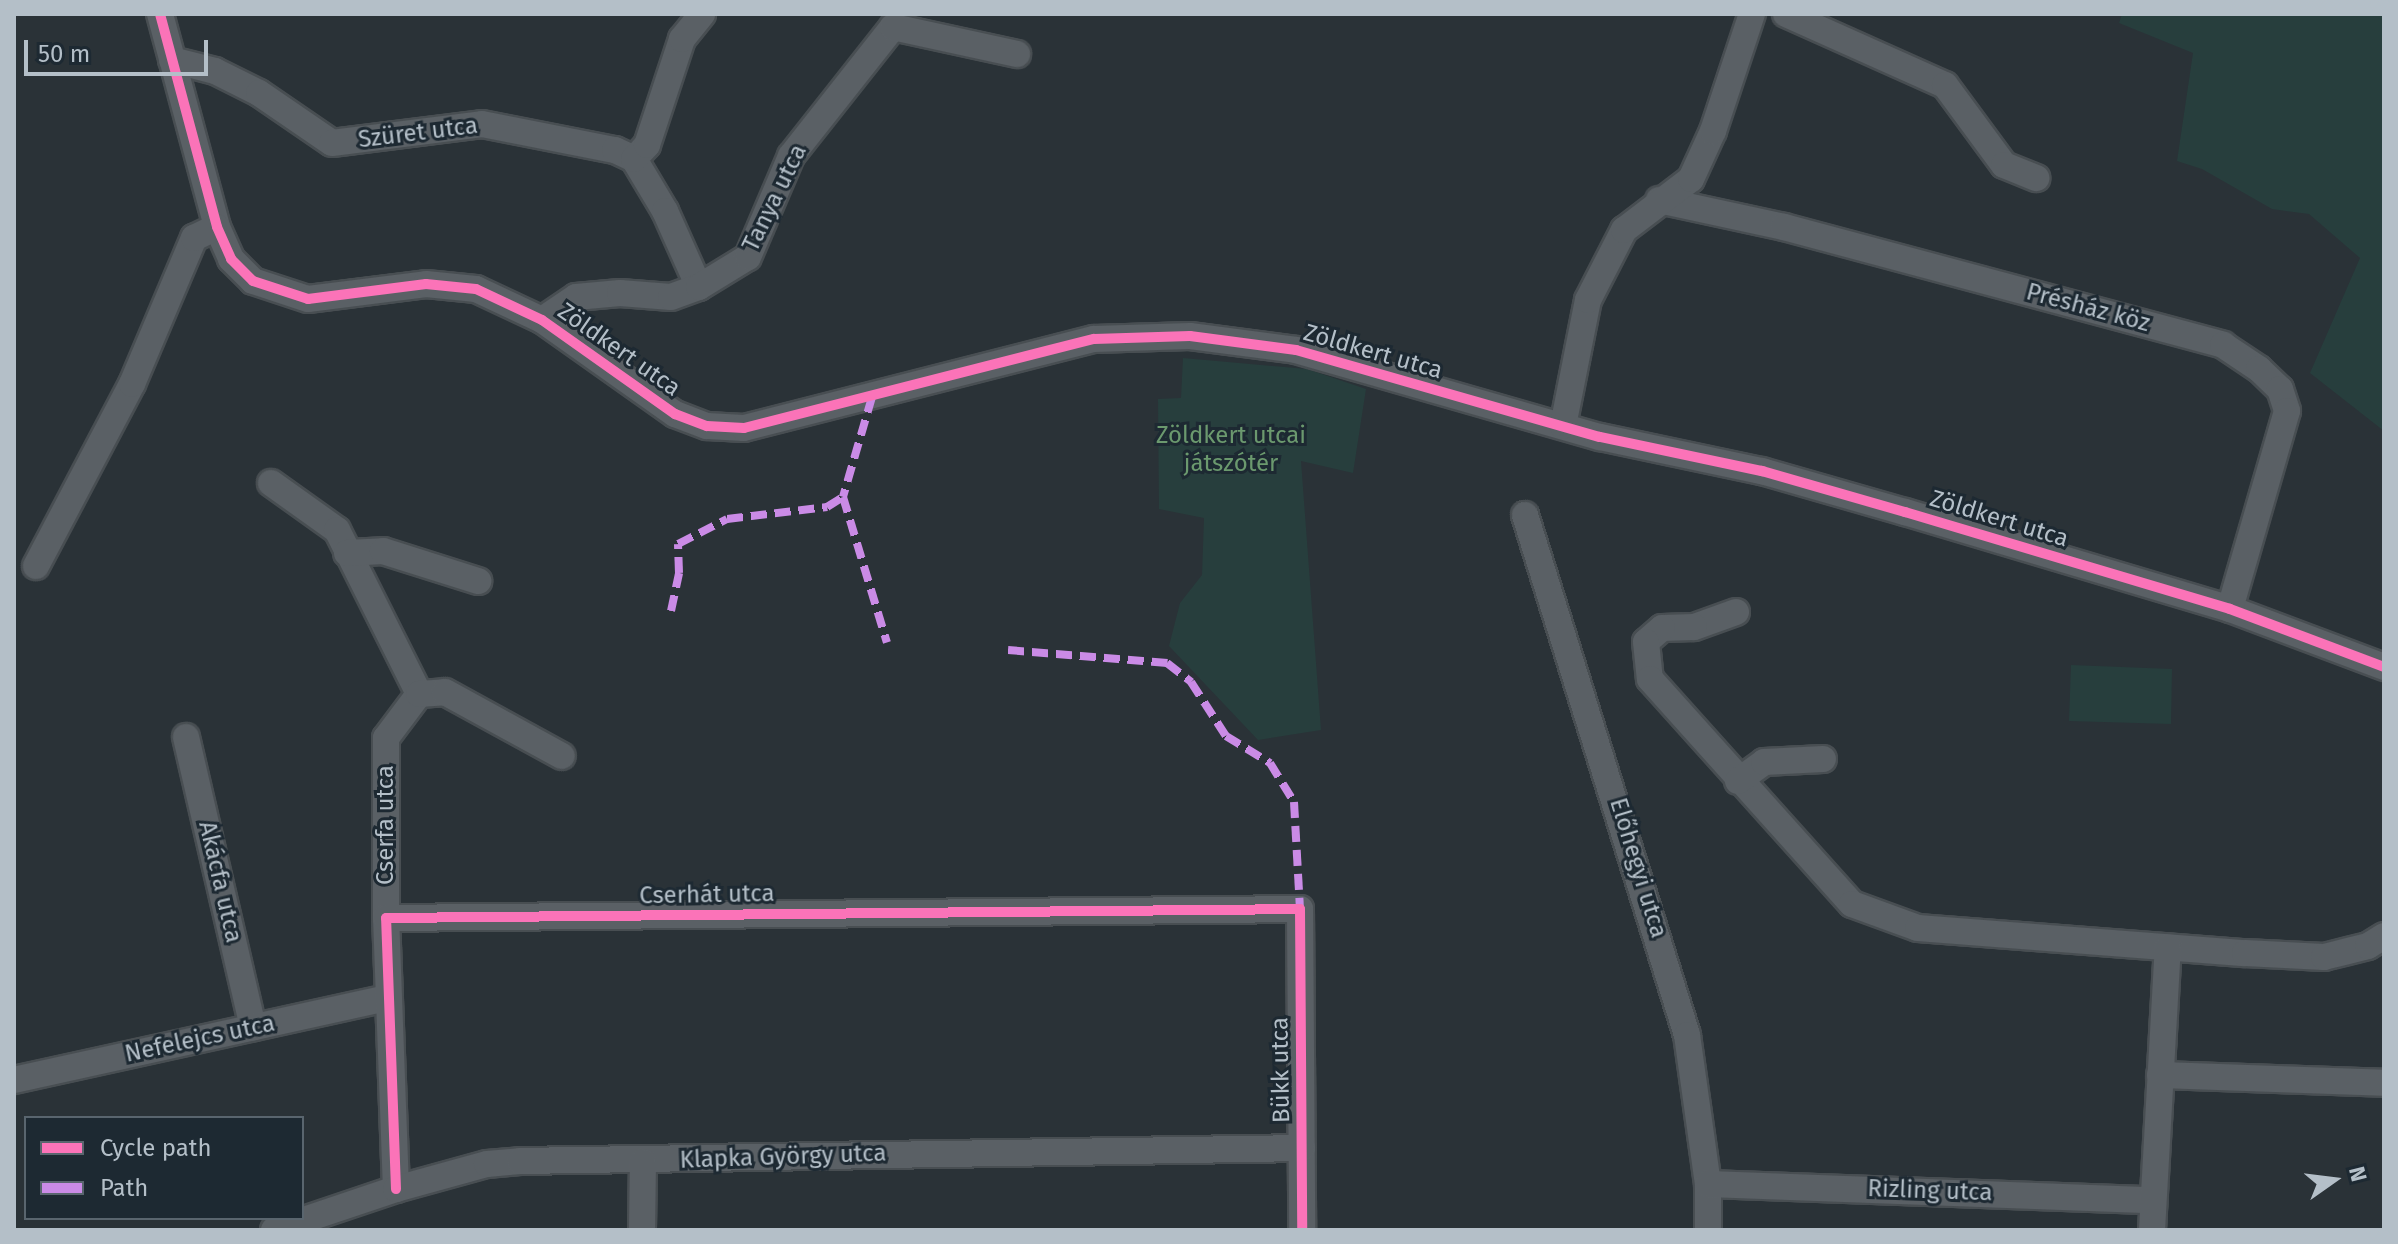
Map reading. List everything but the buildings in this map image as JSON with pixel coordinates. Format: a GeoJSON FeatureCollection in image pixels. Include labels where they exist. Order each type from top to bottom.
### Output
{"type":"FeatureCollection","features":[{"type":"Feature","properties":{"kind":"street"},"geometry":{"type":"LineString","coordinates":[[36,566],[132,384],[194,238],[217,227],[160,14]]}},
{"type":"Feature","properties":{"kind":"street"},"geometry":{"type":"LineString","coordinates":[[699,287],[665,211],[634,159],[647,145],[682,39],[702,14]]}},
{"type":"Feature","properties":{"kind":"street"},"geometry":{"type":"LineString","coordinates":[[1563,426],[1588,300],[1624,230],[1659,200],[1691,179],[1713,131],[1752,14]]}},
{"type":"Feature","properties":{"kind":"street"},"geometry":{"type":"LineString","coordinates":[[1786,14],[1945,85],[2004,165],[2036,178]]}},
{"type":"Feature","properties":{"kind":"street","name":"Tanya utca"},"geometry":{"type":"LineString","coordinates":[[542,320],[576,297],[620,293],[671,297],[699,287],[748,257],[791,156],[893,27],[1017,54]]}},
{"type":"Feature","properties":{"kind":"street","name":"Szüret utca"},"geometry":{"type":"LineString","coordinates":[[172,60],[215,71],[259,93],[332,143],[482,124],[581,140],[634,159]]}},
{"type":"Feature","properties":{"kind":"street","name":"Présház köz"},"geometry":{"type":"LineString","coordinates":[[1659,200],[1784,227],[2223,345],[2259,369],[2280,389],[2287,411],[2230,609]]}},
{"type":"Feature","properties":{"kind":"street","name":"Zöldkert utca"},"geometry":{"type":"LineString","coordinates":[[217,227],[231,259],[253,281],[308,299],[426,284],[476,289],[542,320],[675,414],[707,426],[757,425],[1094,339],[1190,336],[1296,350],[1563,426],[1762,471],[2230,609],[2384,667]]}},
{"type":"Feature","properties":{"kind":"street"},"geometry":{"type":"LineString","coordinates":[[271,483],[337,530],[419,694],[445,692],[562,756]]}},
{"type":"Feature","properties":{"kind":"street","name":"Előhegyi utca"},"geometry":{"type":"LineString","coordinates":[[1525,515],[1687,1035],[1708,1184],[1708,1230]]}},
{"type":"Feature","properties":{"kind":"street"},"geometry":{"type":"LineString","coordinates":[[347,553],[383,551],[478,581]]}},
{"type":"Feature","properties":{"kind":"street"},"geometry":{"type":"LineString","coordinates":[[1736,612],[1694,627],[1662,628],[1646,642],[1650,679],[1738,781],[1852,904],[1918,928],[2324,957],[2368,946],[2384,936]]}},
{"type":"Feature","properties":{"kind":"street","name":"Cserfa utca"},"geometry":{"type":"LineString","coordinates":[[386,918],[386,738],[419,694]]}},
{"type":"Feature","properties":{"kind":"street","name":"Akácfa utca"},"geometry":{"type":"LineString","coordinates":[[186,737],[253,1027]]}},
{"type":"Feature","properties":{"kind":"street"},"geometry":{"type":"LineString","coordinates":[[1738,781],[1764,762],[1823,759]]}},
{"type":"Feature","properties":{"kind":"street","name":"Cserhát utca"},"geometry":{"type":"LineString","coordinates":[[386,918],[1300,909]]}},
{"type":"Feature","properties":{"kind":"street","name":"Bükk utca"},"geometry":{"type":"LineString","coordinates":[[1300,909],[1302,1230]]}},
{"type":"Feature","properties":{"kind":"street"},"geometry":{"type":"LineString","coordinates":[[386,918],[386,998],[396,1189]]}},
{"type":"Feature","properties":{"kind":"street"},"geometry":{"type":"LineString","coordinates":[[2152,1230],[2168,947]]}},
{"type":"Feature","properties":{"kind":"street","name":"Nefelejcs utca"},"geometry":{"type":"LineString","coordinates":[[14,1080],[386,998]]}},
{"type":"Feature","properties":{"kind":"street"},"geometry":{"type":"LineString","coordinates":[[2160,1075],[2384,1083]]}},
{"type":"Feature","properties":{"kind":"street","name":"Klapka György utca"},"geometry":{"type":"LineString","coordinates":[[304,1220],[396,1189],[487,1164],[1302,1148]]}},
{"type":"Feature","properties":{"kind":"street"},"geometry":{"type":"LineString","coordinates":[[642,1230],[643,1162]]}},
{"type":"Feature","properties":{"kind":"street","name":"Rizling utca"},"geometry":{"type":"LineString","coordinates":[[1708,1184],[2152,1200]]}},
{"type":"Feature","properties":{"kind":"street","name":"Klapka György utca"},"geometry":{"type":"LineString","coordinates":[[274,1230],[304,1220]]}},
{"type":"Feature","properties":{"kind":"green space"},"geometry":{"type":"Polygon","coordinates":[[[2122,14],[2384,14],[2384,431],[2310,373],[2360,258],[2309,214],[2272,209],[2202,169],[2177,161],[2193,53],[2119,23],[2122,14]]]}},
{"type":"Feature","properties":{"kind":"green space","name":"Zöldkert utcai játszótér"},"geometry":{"type":"Polygon","coordinates":[[[1183,358],[1307,369],[1366,389],[1353,473],[1301,461],[1321,730],[1258,740],[1169,646],[1180,603],[1202,575],[1204,518],[1159,509],[1158,399],[1181,398],[1183,358]]]}},
{"type":"Feature","properties":{"kind":"green space"},"geometry":{"type":"Polygon","coordinates":[[[2071,665],[2172,669],[2171,724],[2069,721],[2071,665]]]}},
{"type":"Feature","properties":{"kind":"marked path"},"geometry":{"type":"LineString","coordinates":[[872,397],[843,497],[887,643]]}},
{"type":"Feature","properties":{"kind":"marked path"},"geometry":{"type":"LineString","coordinates":[[671,611],[679,573],[678,544],[727,519],[827,507],[843,497]]}},
{"type":"Feature","properties":{"kind":"marked path"},"geometry":{"type":"LineString","coordinates":[[1008,650],[1167,663],[1191,682],[1226,736],[1270,763],[1294,802],[1300,909]]}},
{"type":"Feature","properties":{"kind":"cycle path"},"geometry":{"type":"LineString","coordinates":[[160,14],[217,227],[231,259],[253,281],[308,299],[426,284],[476,289],[542,320],[675,414],[707,426],[744,428],[1094,339],[1190,336],[1296,350],[1600,437],[1762,471],[1905,512],[2230,609],[2384,667]]}},
{"type":"Feature","properties":{"kind":"cycle path"},"geometry":{"type":"LineString","coordinates":[[396,1189],[386,918],[1300,909],[1302,1230]]}}]}
